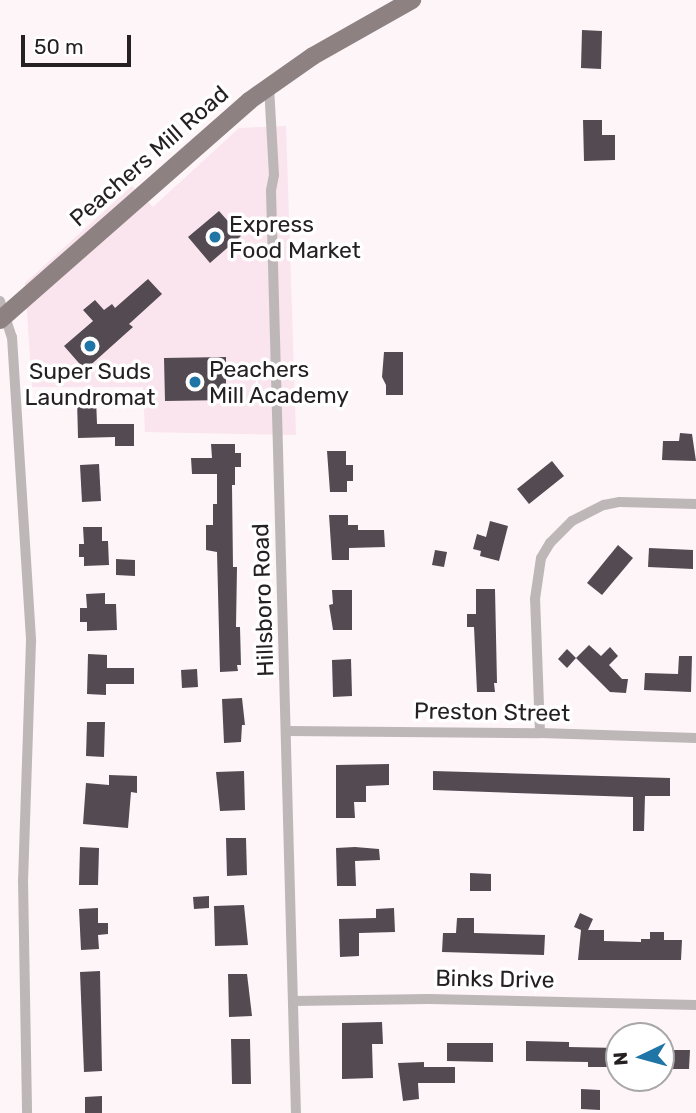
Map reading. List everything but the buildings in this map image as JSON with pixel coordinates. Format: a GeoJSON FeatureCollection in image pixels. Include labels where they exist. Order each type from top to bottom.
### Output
{"type":"FeatureCollection","features":[{"type":"Feature","properties":{"kind":"main road","name":"Peachers Mill Road"},"geometry":{"type":"LineString","coordinates":[[2,312],[269,86],[313,56],[412,0]]}},
{"type":"Feature","properties":{"kind":"street","name":"Hillsboro Road"},"geometry":{"type":"LineString","coordinates":[[269,86],[274,174],[271,191],[288,731],[296,1113]]}},
{"type":"Feature","properties":{"kind":"street"},"geometry":{"type":"LineString","coordinates":[[2,312],[12,337],[31,641],[23,880],[27,1113]]}},
{"type":"Feature","properties":{"kind":"street"},"geometry":{"type":"LineString","coordinates":[[540,733],[535,599],[541,558],[550,543],[572,521],[604,505],[620,502],[696,504]]}},
{"type":"Feature","properties":{"kind":"street","name":"Preston Street"},"geometry":{"type":"LineString","coordinates":[[288,731],[540,733],[696,738]]}},
{"type":"Feature","properties":{"kind":"street","name":"Binks Drive"},"geometry":{"type":"LineString","coordinates":[[294,1001],[513,999],[696,1005]]}},
{"type":"Feature","properties":{"kind":"shaded area"},"geometry":{"type":"Polygon","coordinates":[[[286,126],[296,435],[145,432],[143,387],[32,387],[25,283],[132,186],[153,207],[239,128],[286,126]]]}},
{"type":"Feature","properties":{"kind":"place","name":"Express Food Market"},"geometry":{"type":"Point","coordinates":[215,237]}},
{"type":"Feature","properties":{"kind":"place","name":"Super Suds Laundromat"},"geometry":{"type":"Point","coordinates":[90,346]}},
{"type":"Feature","properties":{"kind":"place","name":"Peachers Mill Academy"},"geometry":{"type":"Point","coordinates":[195,382]}}]}
